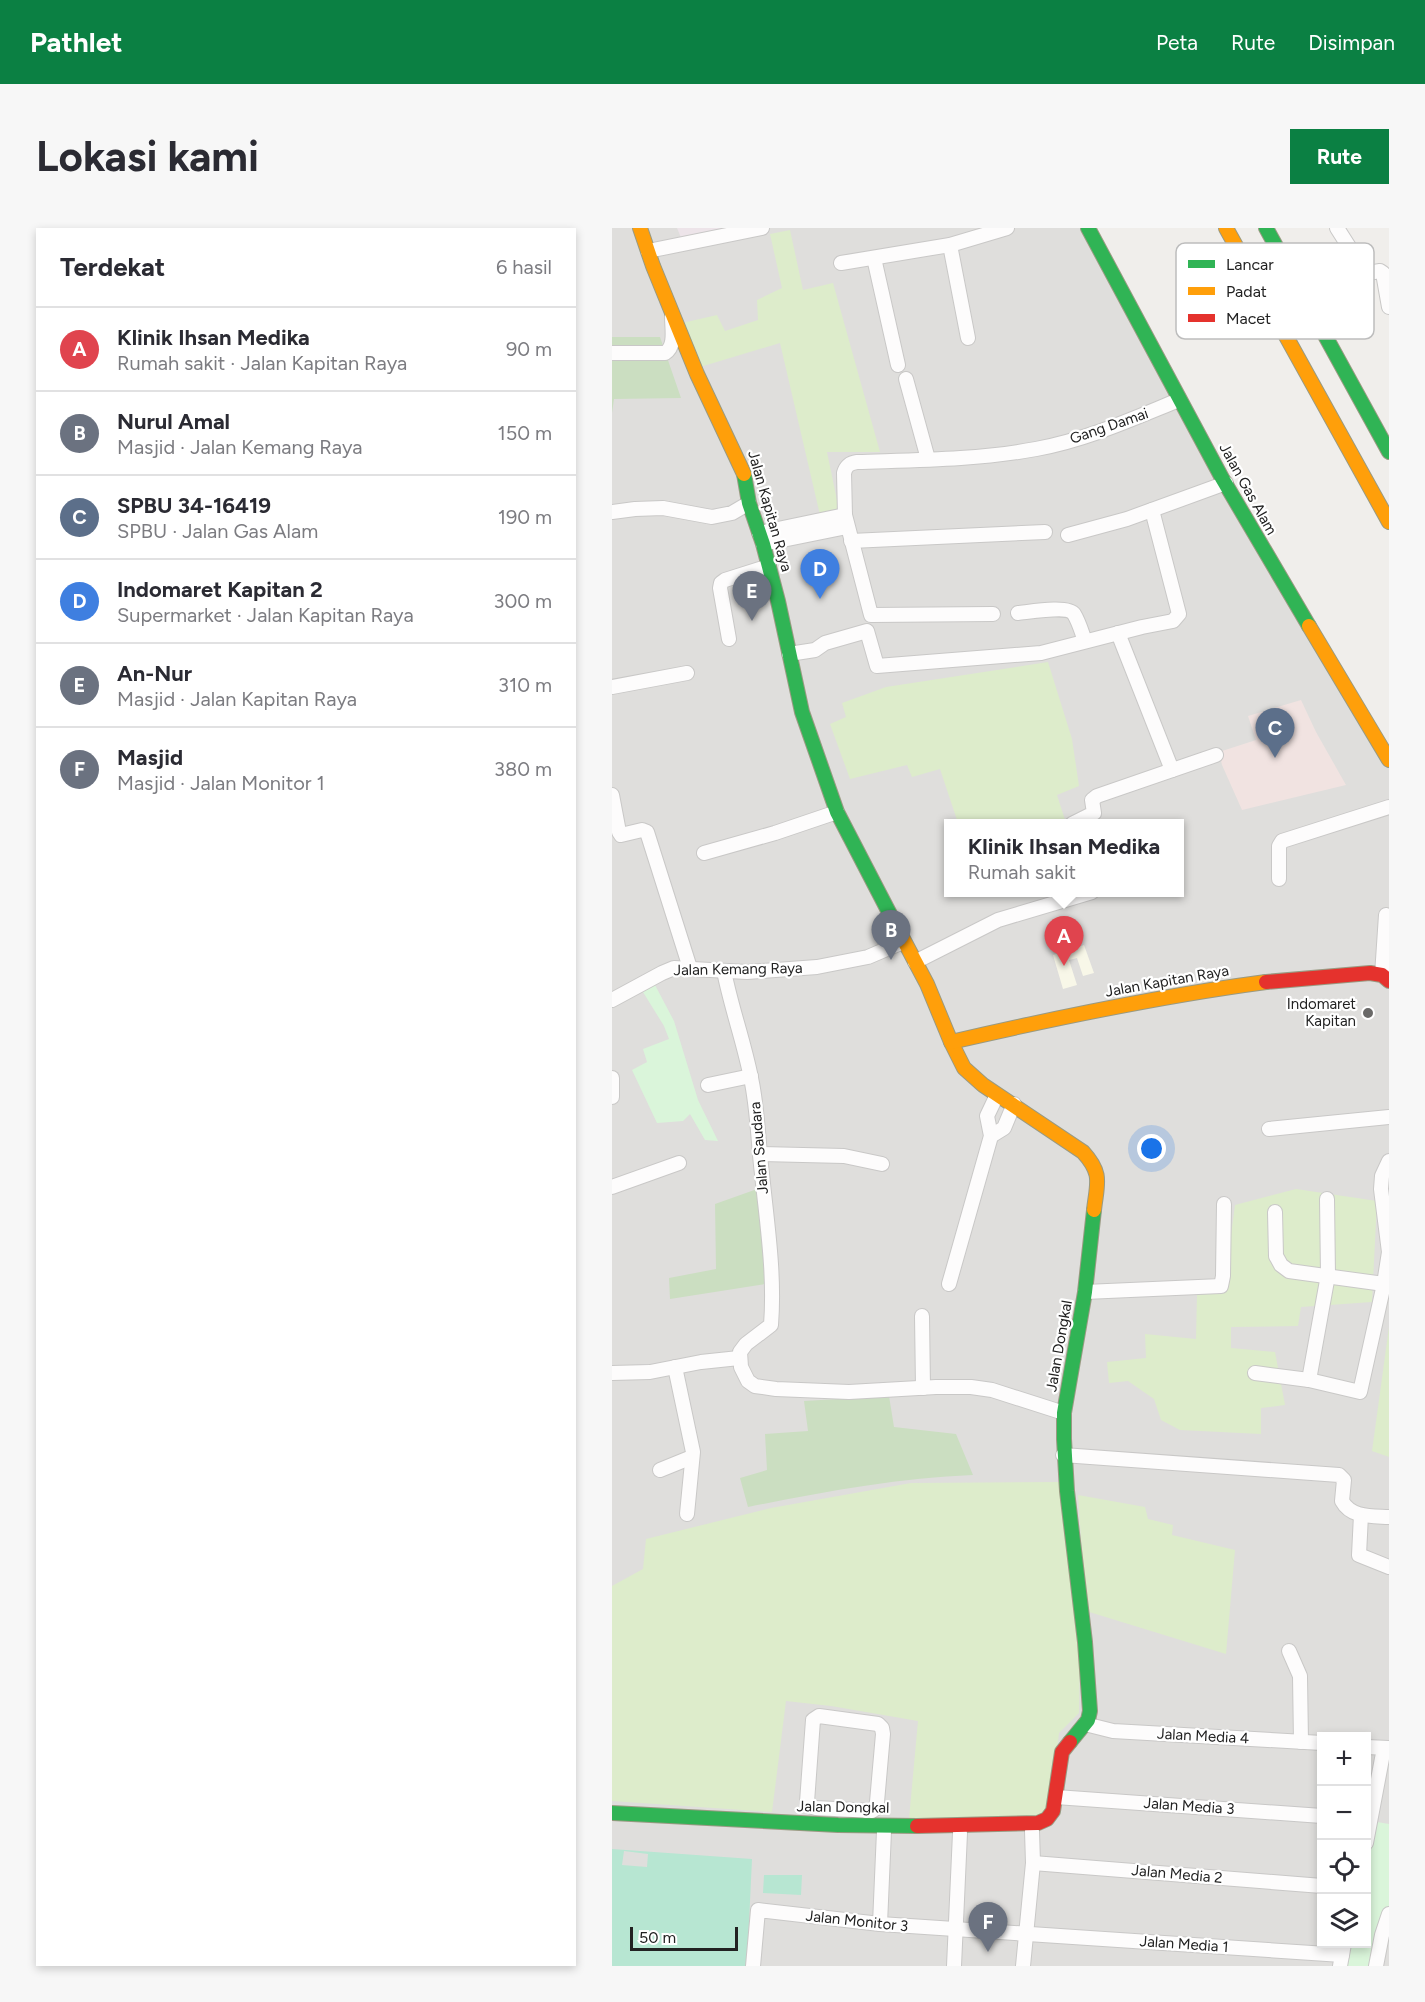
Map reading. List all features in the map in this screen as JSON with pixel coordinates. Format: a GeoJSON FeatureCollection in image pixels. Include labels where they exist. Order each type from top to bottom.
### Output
{"type":"FeatureCollection","features":[{"type":"Feature","properties":{"kind":"main road","name":"Jalan Kapitan Raya"},"geometry":{"type":"LineString","coordinates":[[640,228],[697,374],[743,468],[749,503],[769,566],[802,712],[837,812],[915,962]]}},
{"type":"Feature","properties":{"kind":"main road","name":"Jalan Gas Alam"},"geometry":{"type":"LineString","coordinates":[[1088,228],[1179,400],[1263,549],[1389,760]]}},
{"type":"Feature","properties":{"kind":"main road"},"geometry":{"type":"LineString","coordinates":[[1226,228],[1234,243]]}},
{"type":"Feature","properties":{"kind":"main road"},"geometry":{"type":"LineString","coordinates":[[1266,228],[1274,243]]}},
{"type":"Feature","properties":{"kind":"main road"},"geometry":{"type":"LineString","coordinates":[[1288,339],[1389,522]]}},
{"type":"Feature","properties":{"kind":"main road"},"geometry":{"type":"LineString","coordinates":[[1327,339],[1389,452]]}},
{"type":"Feature","properties":{"kind":"main road","name":"Jalan Dongkal"},"geometry":{"type":"LineString","coordinates":[[915,962],[936,1003],[964,1068],[997,1095],[1014,1104],[1083,1152],[1097,1169],[1095,1212],[1085,1292],[1064,1413],[1063,1455],[1089,1670],[1090,1711],[1085,1724]]}},
{"type":"Feature","properties":{"kind":"main road","name":"Jalan Kapitan Raya"},"geometry":{"type":"LineString","coordinates":[[951,1042],[1034,1023],[1218,988],[1370,973],[1385,978]]}},
{"type":"Feature","properties":{"kind":"main road"},"geometry":{"type":"LineString","coordinates":[[1056,1797],[1062,1752],[1085,1724]]}},
{"type":"Feature","properties":{"kind":"main road","name":"Jalan Dongkal"},"geometry":{"type":"LineString","coordinates":[[612,1813],[838,1825],[960,1826],[1038,1823],[1050,1815],[1056,1797]]}},
{"type":"Feature","properties":{"kind":"street"},"geometry":{"type":"LineString","coordinates":[[648,251],[762,228]]}},
{"type":"Feature","properties":{"kind":"street"},"geometry":{"type":"LineString","coordinates":[[841,263],[950,245],[1007,228]]}},
{"type":"Feature","properties":{"kind":"street"},"geometry":{"type":"LineString","coordinates":[[1337,228],[1347,243]]}},
{"type":"Feature","properties":{"kind":"street"},"geometry":{"type":"LineString","coordinates":[[950,245],[968,338]]}},
{"type":"Feature","properties":{"kind":"street"},"geometry":{"type":"LineString","coordinates":[[874,258],[898,365]]}},
{"type":"Feature","properties":{"kind":"street"},"geometry":{"type":"LineString","coordinates":[[1374,272],[1380,270],[1383,273],[1389,307]]}},
{"type":"Feature","properties":{"kind":"street"},"geometry":{"type":"LineString","coordinates":[[612,353],[659,353],[670,350],[672,312]]}},
{"type":"Feature","properties":{"kind":"street"},"geometry":{"type":"LineString","coordinates":[[906,379],[928,459]]}},
{"type":"Feature","properties":{"kind":"street","name":"Gang Damai"},"geometry":{"type":"LineString","coordinates":[[848,528],[844,473],[846,467],[851,463],[976,456],[1038,449],[1098,433],[1179,400]]}},
{"type":"Feature","properties":{"kind":"street"},"geometry":{"type":"LineString","coordinates":[[1068,535],[1127,519],[1226,483]]}},
{"type":"Feature","properties":{"kind":"street"},"geometry":{"type":"LineString","coordinates":[[612,512],[651,508],[680,510],[712,517],[732,513],[749,503]]}},
{"type":"Feature","properties":{"kind":"street"},"geometry":{"type":"LineString","coordinates":[[789,654],[815,650],[825,643],[867,631],[877,666],[1041,652],[1173,621],[1179,616],[1152,510]]}},
{"type":"Feature","properties":{"kind":"street"},"geometry":{"type":"LineString","coordinates":[[848,528],[871,615],[993,614]]}},
{"type":"Feature","properties":{"kind":"street"},"geometry":{"type":"LineString","coordinates":[[761,538],[848,528],[1045,532]]}},
{"type":"Feature","properties":{"kind":"street"},"geometry":{"type":"LineString","coordinates":[[729,639],[721,583],[724,580],[769,566]]}},
{"type":"Feature","properties":{"kind":"street"},"geometry":{"type":"LineString","coordinates":[[1018,613],[1071,611],[1085,641]]}},
{"type":"Feature","properties":{"kind":"street"},"geometry":{"type":"LineString","coordinates":[[1119,633],[1172,771]]}},
{"type":"Feature","properties":{"kind":"street"},"geometry":{"type":"LineString","coordinates":[[612,687],[687,673]]}},
{"type":"Feature","properties":{"kind":"street"},"geometry":{"type":"LineString","coordinates":[[1082,819],[1094,813],[1092,800],[1097,796],[1216,755]]}},
{"type":"Feature","properties":{"kind":"street"},"geometry":{"type":"LineString","coordinates":[[612,795],[621,835],[642,830],[647,832],[690,968]]}},
{"type":"Feature","properties":{"kind":"street"},"geometry":{"type":"LineString","coordinates":[[1279,879],[1279,846],[1282,841],[1389,807]]}},
{"type":"Feature","properties":{"kind":"street"},"geometry":{"type":"LineString","coordinates":[[704,853],[775,833],[837,812]]}},
{"type":"Feature","properties":{"kind":"street"},"geometry":{"type":"LineString","coordinates":[[915,962],[999,920],[1075,897]]}},
{"type":"Feature","properties":{"kind":"street"},"geometry":{"type":"LineString","coordinates":[[1385,978],[1386,915]]}},
{"type":"Feature","properties":{"kind":"street","name":"Jalan Kemang Raya"},"geometry":{"type":"LineString","coordinates":[[612,1000],[674,968],[724,971],[795,970],[868,957],[903,942]]}},
{"type":"Feature","properties":{"kind":"street","name":"Jalan Saudara"},"geometry":{"type":"LineString","coordinates":[[724,971],[757,1106],[772,1274],[770,1328],[746,1344],[739,1358]]}},
{"type":"Feature","properties":{"kind":"street"},"geometry":{"type":"LineString","coordinates":[[708,1085],[751,1076]]}},
{"type":"Feature","properties":{"kind":"street"},"geometry":{"type":"LineString","coordinates":[[612,1078],[612,1097]]}},
{"type":"Feature","properties":{"kind":"street"},"geometry":{"type":"LineString","coordinates":[[949,1284],[991,1136],[987,1116],[997,1095]]}},
{"type":"Feature","properties":{"kind":"street"},"geometry":{"type":"LineString","coordinates":[[991,1136],[1004,1128],[1014,1104]]}},
{"type":"Feature","properties":{"kind":"street"},"geometry":{"type":"LineString","coordinates":[[1269,1129],[1389,1117]]}},
{"type":"Feature","properties":{"kind":"street"},"geometry":{"type":"LineString","coordinates":[[760,1154],[844,1155],[882,1164]]}},
{"type":"Feature","properties":{"kind":"street"},"geometry":{"type":"LineString","coordinates":[[1255,1373],[1309,1380],[1360,1392],[1389,1252],[1382,1176],[1389,1161]]}},
{"type":"Feature","properties":{"kind":"street"},"geometry":{"type":"LineString","coordinates":[[612,1187],[679,1162]]}},
{"type":"Feature","properties":{"kind":"street"},"geometry":{"type":"LineString","coordinates":[[1309,1380],[1329,1275],[1327,1198]]}},
{"type":"Feature","properties":{"kind":"street"},"geometry":{"type":"LineString","coordinates":[[1085,1292],[1221,1286],[1223,1281],[1224,1204]]}},
{"type":"Feature","properties":{"kind":"street"},"geometry":{"type":"LineString","coordinates":[[1275,1212],[1276,1256],[1281,1265],[1289,1270],[1384,1284]]}},
{"type":"Feature","properties":{"kind":"street"},"geometry":{"type":"LineString","coordinates":[[922,1316],[924,1388]]}},
{"type":"Feature","properties":{"kind":"street"},"geometry":{"type":"LineString","coordinates":[[612,1374],[650,1372],[701,1362],[739,1358],[748,1381],[763,1388],[858,1392],[955,1387],[992,1390],[1064,1413]]}},
{"type":"Feature","properties":{"kind":"street"},"geometry":{"type":"LineString","coordinates":[[675,1367],[692,1457],[687,1514]]}},
{"type":"Feature","properties":{"kind":"street"},"geometry":{"type":"LineString","coordinates":[[1063,1455],[1340,1475],[1344,1480],[1342,1501],[1349,1510],[1361,1515],[1389,1517]]}},
{"type":"Feature","properties":{"kind":"street"},"geometry":{"type":"LineString","coordinates":[[660,1470],[692,1457]]}},
{"type":"Feature","properties":{"kind":"street"},"geometry":{"type":"LineString","coordinates":[[1361,1515],[1359,1555],[1389,1567]]}},
{"type":"Feature","properties":{"kind":"street"},"geometry":{"type":"LineString","coordinates":[[1289,1651],[1300,1676],[1301,1742]]}},
{"type":"Feature","properties":{"kind":"street"},"geometry":{"type":"LineString","coordinates":[[819,1716],[878,1724],[882,1728],[875,1809],[868,1812],[837,1810],[816,1808],[809,1806],[807,1802],[813,1720],[819,1716]]}},
{"type":"Feature","properties":{"kind":"street","name":"Jalan Media 4"},"geometry":{"type":"LineString","coordinates":[[1085,1724],[1113,1731],[1317,1743]]}},
{"type":"Feature","properties":{"kind":"street"},"geometry":{"type":"LineString","coordinates":[[1371,1747],[1387,1748],[1371,1812]]}},
{"type":"Feature","properties":{"kind":"street","name":"Jalan Media 3"},"geometry":{"type":"LineString","coordinates":[[1056,1797],[1317,1816]]}},
{"type":"Feature","properties":{"kind":"street"},"geometry":{"type":"LineString","coordinates":[[837,1810],[838,1825]]}},
{"type":"Feature","properties":{"kind":"street"},"geometry":{"type":"LineString","coordinates":[[1023,1966],[1033,1863],[1032,1831]]}},
{"type":"Feature","properties":{"kind":"street"},"geometry":{"type":"LineString","coordinates":[[880,1924],[884,1832]]}},
{"type":"Feature","properties":{"kind":"street"},"geometry":{"type":"LineString","coordinates":[[954,1966],[960,1833]]}},
{"type":"Feature","properties":{"kind":"street","name":"Jalan Media 2"},"geometry":{"type":"LineString","coordinates":[[1033,1863],[1317,1886]]}},
{"type":"Feature","properties":{"kind":"street","name":"Jalan Monitor 3"},"geometry":{"type":"LineString","coordinates":[[753,1966],[758,1910],[880,1924],[1027,1934]]}},
{"type":"Feature","properties":{"kind":"street"},"geometry":{"type":"LineString","coordinates":[[1376,1966],[1386,1935],[1389,1914]]}},
{"type":"Feature","properties":{"kind":"street","name":"Jalan Media 1"},"geometry":{"type":"LineString","coordinates":[[1027,1934],[1342,1955]]}},
{"type":"Feature","properties":{"kind":"shaded area"},"geometry":{"type":"Polygon","coordinates":[[[612,228],[1088,228],[1389,760],[1389,1966],[612,1966],[612,228]]]}},
{"type":"Feature","properties":{"kind":"shaded area"},"geometry":{"type":"Polygon","coordinates":[[[677,228],[740,228],[682,240],[677,228]]]}},
{"type":"Feature","properties":{"kind":"shaded area"},"geometry":{"type":"Polygon","coordinates":[[[1301,700],[1346,785],[1242,810],[1222,765],[1219,752],[1256,740],[1248,716],[1301,700]]]}},
{"type":"Feature","properties":{"kind":"shaded area"},"geometry":{"type":"Polygon","coordinates":[[[1084,945],[1094,973],[1083,976],[1077,958],[1069,960],[1077,985],[1063,989],[1053,955],[1084,945]]]}},
{"type":"Feature","properties":{"kind":"green space"},"geometry":{"type":"Polygon","coordinates":[[[790,230],[803,290],[833,283],[880,452],[827,452],[839,510],[820,515],[780,343],[700,367],[682,323],[717,315],[725,331],[758,320],[757,300],[782,288],[770,234],[790,230]]]}},
{"type":"Feature","properties":{"kind":"green space"},"geometry":{"type":"Polygon","coordinates":[[[612,337],[660,337],[681,398],[614,399],[612,413],[612,337]]]}},
{"type":"Feature","properties":{"kind":"green space"},"geometry":{"type":"Polygon","coordinates":[[[1048,662],[1072,739],[1079,786],[1057,795],[1065,819],[957,819],[940,769],[912,777],[907,765],[850,779],[830,724],[846,717],[842,703],[886,687],[1048,662]]]}},
{"type":"Feature","properties":{"kind":"green space"},"geometry":{"type":"Polygon","coordinates":[[[655,985],[674,1021],[698,1100],[718,1141],[705,1140],[690,1114],[683,1121],[657,1123],[632,1070],[647,1062],[643,1049],[669,1039],[664,1026],[643,992],[655,985]]]}},
{"type":"Feature","properties":{"kind":"green space"},"geometry":{"type":"Polygon","coordinates":[[[760,1188],[765,1284],[670,1299],[669,1278],[716,1269],[715,1204],[760,1188]]]}},
{"type":"Feature","properties":{"kind":"green space"},"geometry":{"type":"Polygon","coordinates":[[[1296,1189],[1377,1201],[1372,1302],[1301,1307],[1298,1326],[1231,1327],[1231,1348],[1275,1352],[1285,1405],[1261,1408],[1261,1434],[1180,1430],[1161,1420],[1154,1399],[1128,1381],[1109,1383],[1107,1362],[1146,1358],[1145,1334],[1196,1339],[1197,1295],[1224,1288],[1235,1205],[1296,1189]]]}},
{"type":"Feature","properties":{"kind":"green space"},"geometry":{"type":"Polygon","coordinates":[[[1389,1327],[1389,1457],[1372,1451],[1389,1327]]]}},
{"type":"Feature","properties":{"kind":"green space"},"geometry":{"type":"Polygon","coordinates":[[[889,1396],[894,1427],[956,1434],[973,1475],[888,1482],[748,1507],[740,1478],[767,1470],[765,1434],[808,1431],[804,1401],[889,1396]]]}},
{"type":"Feature","properties":{"kind":"green space"},"geometry":{"type":"Polygon","coordinates":[[[1061,1482],[1080,1653],[1079,1713],[1059,1733],[1051,1803],[1038,1817],[909,1819],[918,1721],[786,1701],[772,1812],[612,1801],[612,1586],[643,1569],[646,1539],[771,1508],[911,1483],[1061,1482]]]}},
{"type":"Feature","properties":{"kind":"green space"},"geometry":{"type":"Polygon","coordinates":[[[1078,1495],[1145,1507],[1148,1519],[1173,1525],[1172,1535],[1235,1550],[1226,1654],[1086,1611],[1078,1495]]]}},
{"type":"Feature","properties":{"kind":"green space"},"geometry":{"type":"Polygon","coordinates":[[[1377,1822],[1389,1824],[1389,1908],[1375,1966],[1345,1966],[1349,1948],[1371,1948],[1371,1851],[1377,1822]]]}},
{"type":"Feature","properties":{"kind":"green space"},"geometry":{"type":"Polygon","coordinates":[[[612,1849],[752,1859],[747,1966],[612,1966],[612,1849]],[[624,1851],[622,1865],[647,1867],[648,1854],[624,1851]]]}},
{"type":"Feature","properties":{"kind":"green space"},"geometry":{"type":"Polygon","coordinates":[[[764,1875],[802,1875],[801,1895],[763,1893],[764,1875]]]}},
{"type":"Feature","properties":{"kind":"traffic: fast"},"geometry":{"type":"LineString","coordinates":[[1088,228],[1222,478],[1309,626]]}},
{"type":"Feature","properties":{"kind":"traffic: fast"},"geometry":{"type":"LineString","coordinates":[[1266,228],[1274,243]]}},
{"type":"Feature","properties":{"kind":"traffic: fast"},"geometry":{"type":"LineString","coordinates":[[1327,339],[1389,452]]}},
{"type":"Feature","properties":{"kind":"traffic: fast"},"geometry":{"type":"LineString","coordinates":[[744,474],[749,503],[778,601],[802,712],[837,812],[893,920]]}},
{"type":"Feature","properties":{"kind":"traffic: fast"},"geometry":{"type":"LineString","coordinates":[[1070,1742],[1088,1720],[1090,1711],[1085,1642],[1067,1491],[1064,1413],[1085,1292],[1094,1210]]}},
{"type":"Feature","properties":{"kind":"traffic: fast"},"geometry":{"type":"LineString","coordinates":[[612,1813],[838,1825],[917,1826]]}},
{"type":"Feature","properties":{"kind":"traffic: slow"},"geometry":{"type":"LineString","coordinates":[[640,228],[697,374],[744,474]]}},
{"type":"Feature","properties":{"kind":"traffic: slow"},"geometry":{"type":"LineString","coordinates":[[1226,228],[1234,243]]}},
{"type":"Feature","properties":{"kind":"traffic: slow"},"geometry":{"type":"LineString","coordinates":[[1288,339],[1389,522]]}},
{"type":"Feature","properties":{"kind":"traffic: slow"},"geometry":{"type":"LineString","coordinates":[[1309,626],[1389,760]]}},
{"type":"Feature","properties":{"kind":"traffic: slow"},"geometry":{"type":"LineString","coordinates":[[893,920],[927,984],[964,1068],[983,1085],[1083,1152],[1096,1173],[1094,1210]]}},
{"type":"Feature","properties":{"kind":"traffic: slow"},"geometry":{"type":"LineString","coordinates":[[951,1042],[1108,1008],[1266,982]]}},
{"type":"Feature","properties":{"kind":"traffic: jam"},"geometry":{"type":"LineString","coordinates":[[1266,982],[1370,973],[1382,975],[1389,981]]}},
{"type":"Feature","properties":{"kind":"traffic: jam"},"geometry":{"type":"LineString","coordinates":[[917,1826],[1038,1823],[1047,1819],[1053,1811],[1062,1752],[1070,1742]]}},
{"type":"Feature","properties":{"kind":"place","name":"Indomaret Kapitan 2"},"geometry":{"type":"Point","coordinates":[820,599]}},
{"type":"Feature","properties":{"kind":"place","name":"An-Nur"},"geometry":{"type":"Point","coordinates":[752,621]}},
{"type":"Feature","properties":{"kind":"place","name":"SPBU 34-16419"},"geometry":{"type":"Point","coordinates":[1275,758]}},
{"type":"Feature","properties":{"kind":"place","name":"Nurul Amal"},"geometry":{"type":"Point","coordinates":[891,960]}},
{"type":"Feature","properties":{"kind":"place","name":"Klinik Ihsan Medika"},"geometry":{"type":"Point","coordinates":[1064,966]}},
{"type":"Feature","properties":{"kind":"place","name":"Indomaret Kapitan"},"geometry":{"type":"Point","coordinates":[1368,1013]}},
{"type":"Feature","properties":{"kind":"place","name":"Masjid"},"geometry":{"type":"Point","coordinates":[988,1952]}}]}
